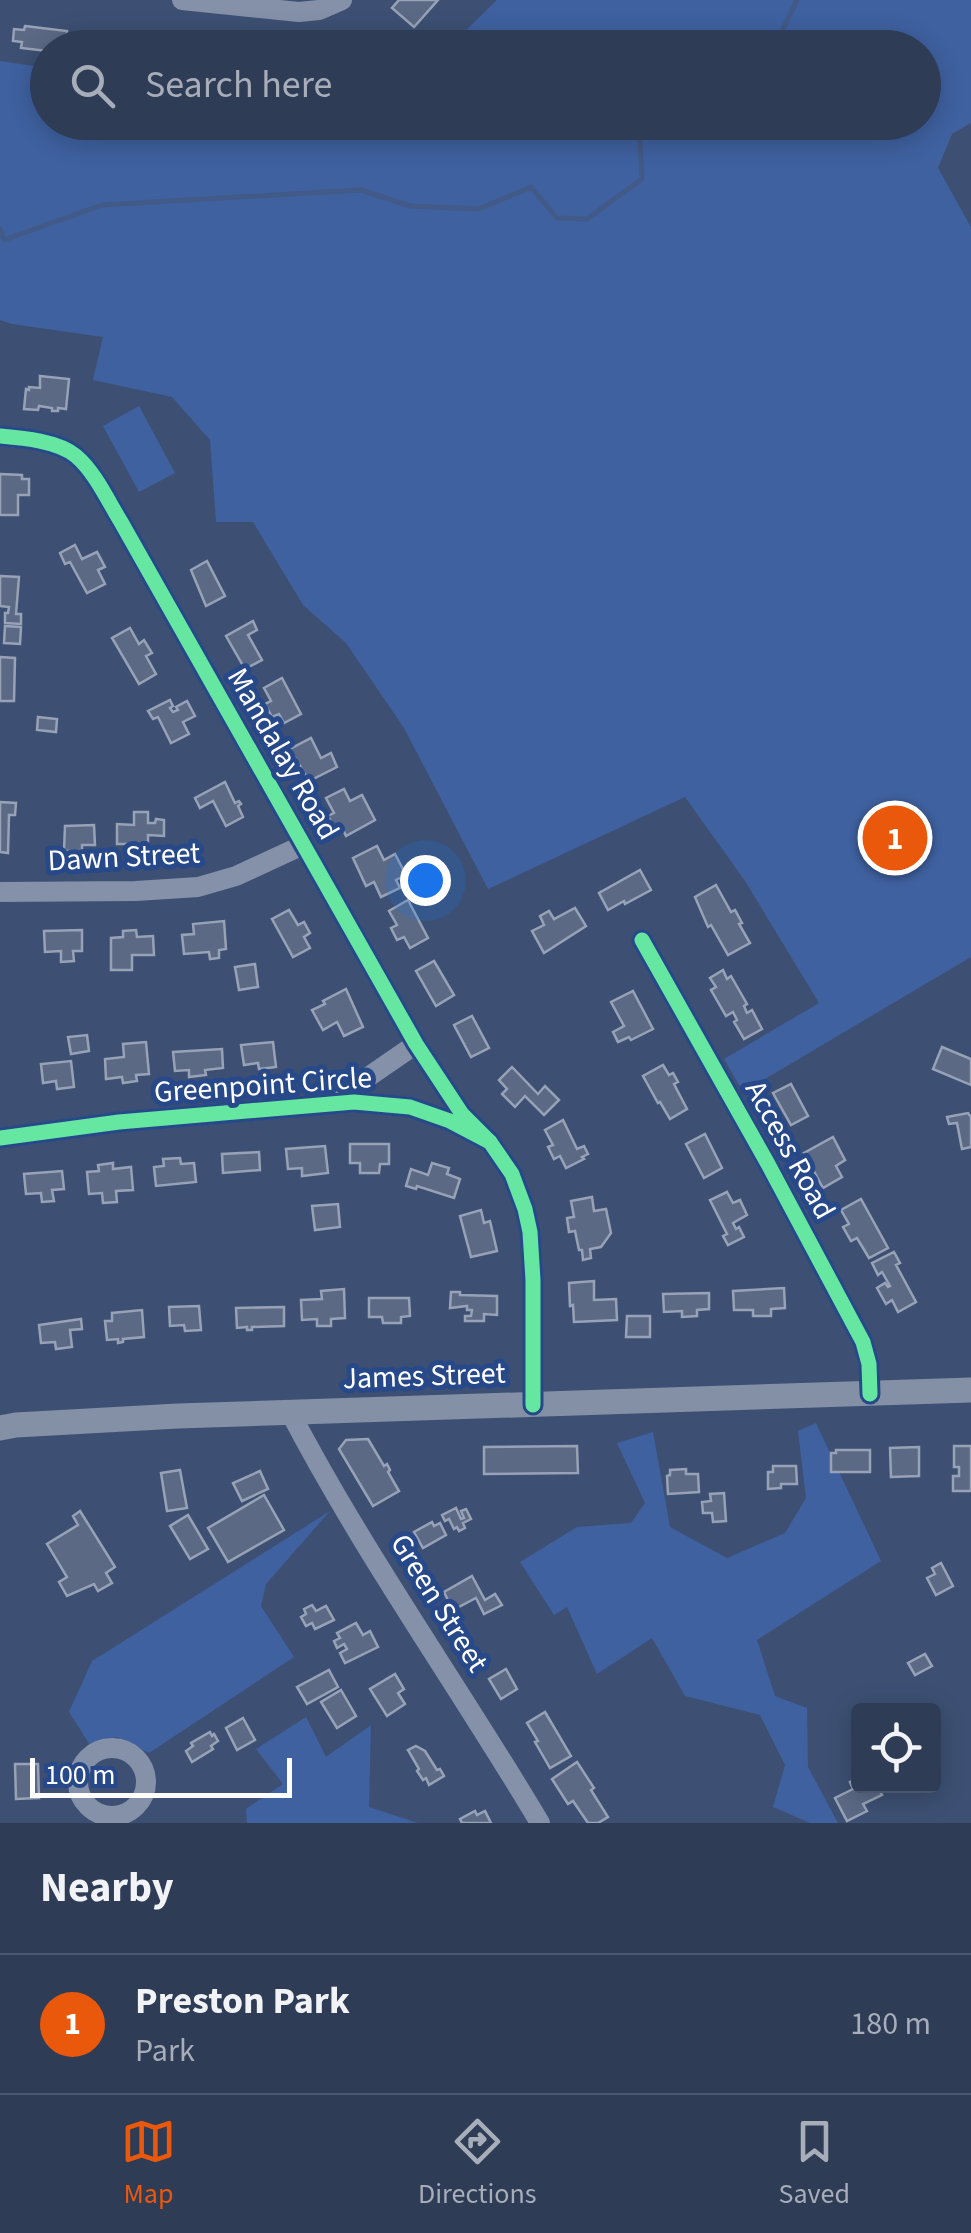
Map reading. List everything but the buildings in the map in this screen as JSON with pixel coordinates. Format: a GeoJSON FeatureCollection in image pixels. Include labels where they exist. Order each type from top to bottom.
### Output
{"type":"FeatureCollection","features":[{"type":"Feature","properties":{"kind":"main road","name":"James Street"},"geometry":{"type":"LineString","coordinates":[[0,1428],[161,1417],[971,1390]]}},
{"type":"Feature","properties":{"kind":"street"},"geometry":{"type":"LineString","coordinates":[[182,0],[300,12],[319,10],[342,0]]}},
{"type":"Feature","properties":{"kind":"street","name":"Mandalay Road"},"geometry":{"type":"LineString","coordinates":[[0,436],[56,446],[76,455],[90,474],[416,1044],[462,1114],[490,1142]]}},
{"type":"Feature","properties":{"kind":"street","name":"Dawn Street"},"geometry":{"type":"LineString","coordinates":[[0,892],[198,887],[236,876],[303,845]]}},
{"type":"Feature","properties":{"kind":"street","name":"Access Road"},"geometry":{"type":"LineString","coordinates":[[642,940],[863,1342],[869,1364],[870,1394]]}},
{"type":"Feature","properties":{"kind":"street","name":"Greenpoint Circle"},"geometry":{"type":"LineString","coordinates":[[320,1104],[358,1084],[416,1044]]}},
{"type":"Feature","properties":{"kind":"street","name":"Greenpoint Circle"},"geometry":{"type":"LineString","coordinates":[[0,1138],[119,1122],[372,1102],[410,1108],[450,1121],[490,1142]]}},
{"type":"Feature","properties":{"kind":"street"},"geometry":{"type":"LineString","coordinates":[[490,1142],[512,1174],[530,1232],[532,1406]]}},
{"type":"Feature","properties":{"kind":"street","name":"Green Street"},"geometry":{"type":"LineString","coordinates":[[290,1412],[321,1472],[540,1823]]}},
{"type":"Feature","properties":{"kind":"shaded area"},"geometry":{"type":"Polygon","coordinates":[[[497,0],[971,0],[971,123],[952,134],[938,168],[971,227],[971,957],[743,1092],[724,1059],[819,1003],[745,881],[685,797],[488,889],[404,728],[346,643],[303,605],[253,522],[216,522],[210,440],[172,397],[93,380],[103,337],[0,320],[0,61],[30,65],[30,140],[941,140],[941,30],[466,30],[497,0]]]}},
{"type":"Feature","properties":{"kind":"shaded area"},"geometry":{"type":"Polygon","coordinates":[[[139,406],[175,473],[139,492],[103,426],[139,406]]]}},
{"type":"Feature","properties":{"kind":"shaded area"},"geometry":{"type":"Polygon","coordinates":[[[816,1423],[881,1561],[757,1640],[775,1696],[807,1708],[808,1767],[838,1823],[810,1823],[773,1807],[785,1765],[760,1715],[685,1696],[652,1638],[597,1674],[567,1607],[554,1615],[520,1562],[577,1527],[631,1523],[645,1503],[617,1443],[653,1432],[670,1527],[727,1558],[785,1533],[806,1498],[798,1431],[816,1423]]]}},
{"type":"Feature","properties":{"kind":"shaded area"},"geometry":{"type":"Polygon","coordinates":[[[330,1511],[266,1584],[261,1606],[294,1657],[149,1753],[117,1737],[90,1745],[69,1712],[92,1661],[330,1511]]]}},
{"type":"Feature","properties":{"kind":"shaded area"},"geometry":{"type":"Polygon","coordinates":[[[306,1717],[326,1757],[371,1725],[369,1807],[418,1823],[247,1823],[246,1809],[283,1784],[256,1749],[306,1717]]]}},
{"type":"Feature","properties":{"kind":"waterway"},"geometry":{"type":"LineString","coordinates":[[783,30],[797,0]]}},
{"type":"Feature","properties":{"kind":"waterway"},"geometry":{"type":"LineString","coordinates":[[0,229],[4,240],[102,205],[361,190],[410,206],[479,209],[531,187],[557,218],[587,219],[642,179],[640,140]]}},
{"type":"Feature","properties":{"kind":"cycle path"},"geometry":{"type":"LineString","coordinates":[[0,436],[60,447],[76,456],[95,478],[416,1044],[462,1114],[490,1142]]}},
{"type":"Feature","properties":{"kind":"cycle path"},"geometry":{"type":"LineString","coordinates":[[642,940],[863,1342],[869,1364],[870,1394]]}},
{"type":"Feature","properties":{"kind":"cycle path"},"geometry":{"type":"LineString","coordinates":[[0,1138],[119,1122],[354,1102],[410,1107],[450,1121],[490,1142],[512,1174],[525,1209],[533,1280],[533,1405]]}},
{"type":"Feature","properties":{"kind":"place","name":"Preston Park"},"geometry":{"type":"Point","coordinates":[895,838]}}]}
